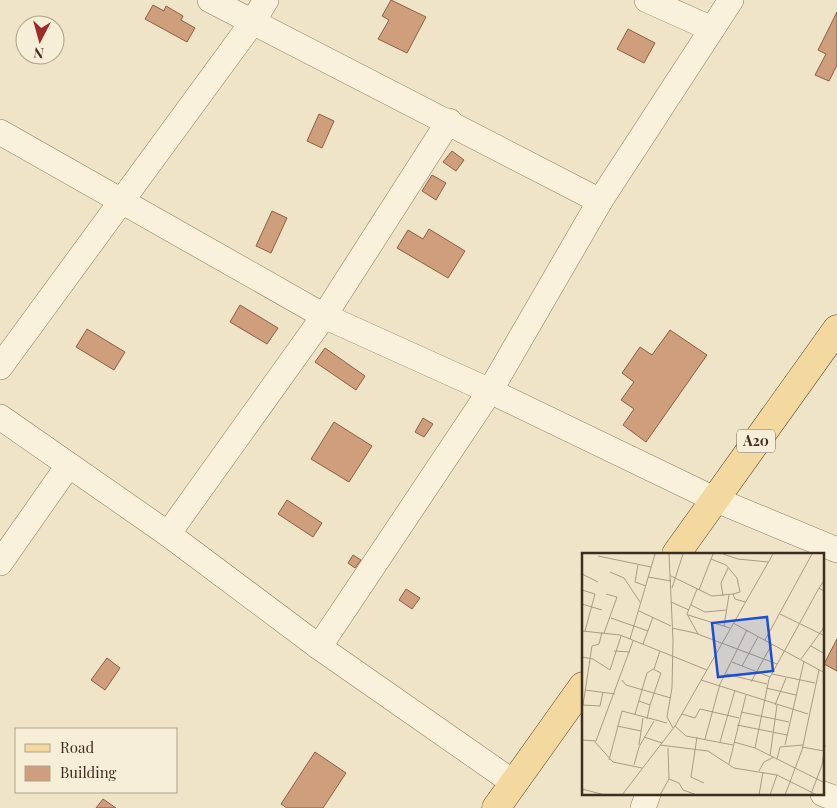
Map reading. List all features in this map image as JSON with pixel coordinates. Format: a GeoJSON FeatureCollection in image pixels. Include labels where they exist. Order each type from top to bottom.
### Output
{"type":"FeatureCollection","features":[{"type":"Feature","properties":{"kind":"main road","name":"A20"},"geometry":{"type":"LineString","coordinates":[[677,553],[837,329]]}},
{"type":"Feature","properties":{"kind":"main road"},"geometry":{"type":"LineString","coordinates":[[496,808],[578,702]]}},
{"type":"Feature","properties":{"kind":"street"},"geometry":{"type":"LineString","coordinates":[[210,0],[252,23],[449,121],[600,201]]}},
{"type":"Feature","properties":{"kind":"street"},"geometry":{"type":"LineString","coordinates":[[0,367],[252,23],[266,0]]}},
{"type":"Feature","properties":{"kind":"street"},"geometry":{"type":"LineString","coordinates":[[647,0],[712,29]]}},
{"type":"Feature","properties":{"kind":"street"},"geometry":{"type":"LineString","coordinates":[[319,647],[490,391],[600,201],[731,0]]}},
{"type":"Feature","properties":{"kind":"street"},"geometry":{"type":"LineString","coordinates":[[168,534],[324,316],[449,121]]}},
{"type":"Feature","properties":{"kind":"street"},"geometry":{"type":"LineString","coordinates":[[0,132],[324,316],[490,391],[714,499],[837,550]]}},
{"type":"Feature","properties":{"kind":"street"},"geometry":{"type":"LineString","coordinates":[[0,417],[168,534],[319,647],[514,783]]}},
{"type":"Feature","properties":{"kind":"street"},"geometry":{"type":"LineString","coordinates":[[0,563],[68,466]]}},
{"type":"Feature","properties":{"kind":"street"},"geometry":{"type":"LineString","coordinates":[[824,794],[837,799]]}},
{"type":"Feature","properties":{"kind":"street"},"geometry":{"type":"LineString","coordinates":[[643,808],[647,796]]}},
{"type":"Feature","properties":{"kind":"building"},"geometry":{"type":"Polygon","coordinates":[[[391,0],[426,17],[407,53],[378,39],[389,20],[382,16],[391,0]]]}},
{"type":"Feature","properties":{"kind":"building"},"geometry":{"type":"Polygon","coordinates":[[[153,5],[164,11],[166,6],[183,16],[181,20],[195,28],[187,42],[145,19],[153,5]]]}},
{"type":"Feature","properties":{"kind":"building"},"geometry":{"type":"Polygon","coordinates":[[[837,12],[837,65],[829,81],[815,75],[826,54],[818,50],[837,12]]]}},
{"type":"Feature","properties":{"kind":"building"},"geometry":{"type":"Polygon","coordinates":[[[628,29],[655,43],[644,63],[617,49],[628,29]]]}},
{"type":"Feature","properties":{"kind":"building"},"geometry":{"type":"Polygon","coordinates":[[[319,114],[334,121],[322,148],[307,141],[319,114]]]}},
{"type":"Feature","properties":{"kind":"building"},"geometry":{"type":"Polygon","coordinates":[[[452,151],[464,160],[456,171],[443,162],[452,151]]]}},
{"type":"Feature","properties":{"kind":"building"},"geometry":{"type":"Polygon","coordinates":[[[432,175],[446,183],[436,200],[422,191],[432,175]]]}},
{"type":"Feature","properties":{"kind":"building"},"geometry":{"type":"Polygon","coordinates":[[[272,211],[287,218],[271,253],[256,246],[272,211]]]}},
{"type":"Feature","properties":{"kind":"building"},"geometry":{"type":"Polygon","coordinates":[[[429,229],[465,251],[448,278],[397,248],[408,230],[423,239],[429,229]]]}},
{"type":"Feature","properties":{"kind":"building"},"geometry":{"type":"Polygon","coordinates":[[[240,305],[278,328],[267,344],[230,322],[240,305]]]}},
{"type":"Feature","properties":{"kind":"building"},"geometry":{"type":"Polygon","coordinates":[[[87,329],[125,352],[114,370],[76,347],[87,329]]]}},
{"type":"Feature","properties":{"kind":"building"},"geometry":{"type":"Polygon","coordinates":[[[670,330],[707,355],[646,442],[623,425],[634,409],[621,400],[634,382],[622,373],[640,347],[652,355],[670,330]]]}},
{"type":"Feature","properties":{"kind":"building"},"geometry":{"type":"Polygon","coordinates":[[[325,348],[365,376],[356,390],[315,362],[325,348]]]}},
{"type":"Feature","properties":{"kind":"building"},"geometry":{"type":"Polygon","coordinates":[[[423,418],[433,424],[424,437],[415,432],[423,418]]]}},
{"type":"Feature","properties":{"kind":"building"},"geometry":{"type":"Polygon","coordinates":[[[334,422],[372,446],[349,482],[311,459],[334,422]]]}},
{"type":"Feature","properties":{"kind":"building"},"geometry":{"type":"Polygon","coordinates":[[[287,500],[322,523],[313,537],[278,514],[287,500]]]}},
{"type":"Feature","properties":{"kind":"building"},"geometry":{"type":"Polygon","coordinates":[[[353,555],[361,560],[355,568],[348,563],[353,555]]]}},
{"type":"Feature","properties":{"kind":"building"},"geometry":{"type":"Polygon","coordinates":[[[406,589],[420,598],[412,609],[399,600],[406,589]]]}},
{"type":"Feature","properties":{"kind":"building"},"geometry":{"type":"Polygon","coordinates":[[[837,639],[837,671],[824,664],[837,639]]]}},
{"type":"Feature","properties":{"kind":"building"},"geometry":{"type":"Polygon","coordinates":[[[107,658],[120,668],[105,690],[91,680],[107,658]]]}},
{"type":"Feature","properties":{"kind":"building"},"geometry":{"type":"Polygon","coordinates":[[[315,752],[346,773],[323,808],[287,808],[281,804],[315,752]]]}},
{"type":"Feature","properties":{"kind":"building"},"geometry":{"type":"Polygon","coordinates":[[[103,799],[116,808],[96,808],[103,799]]]}}]}
